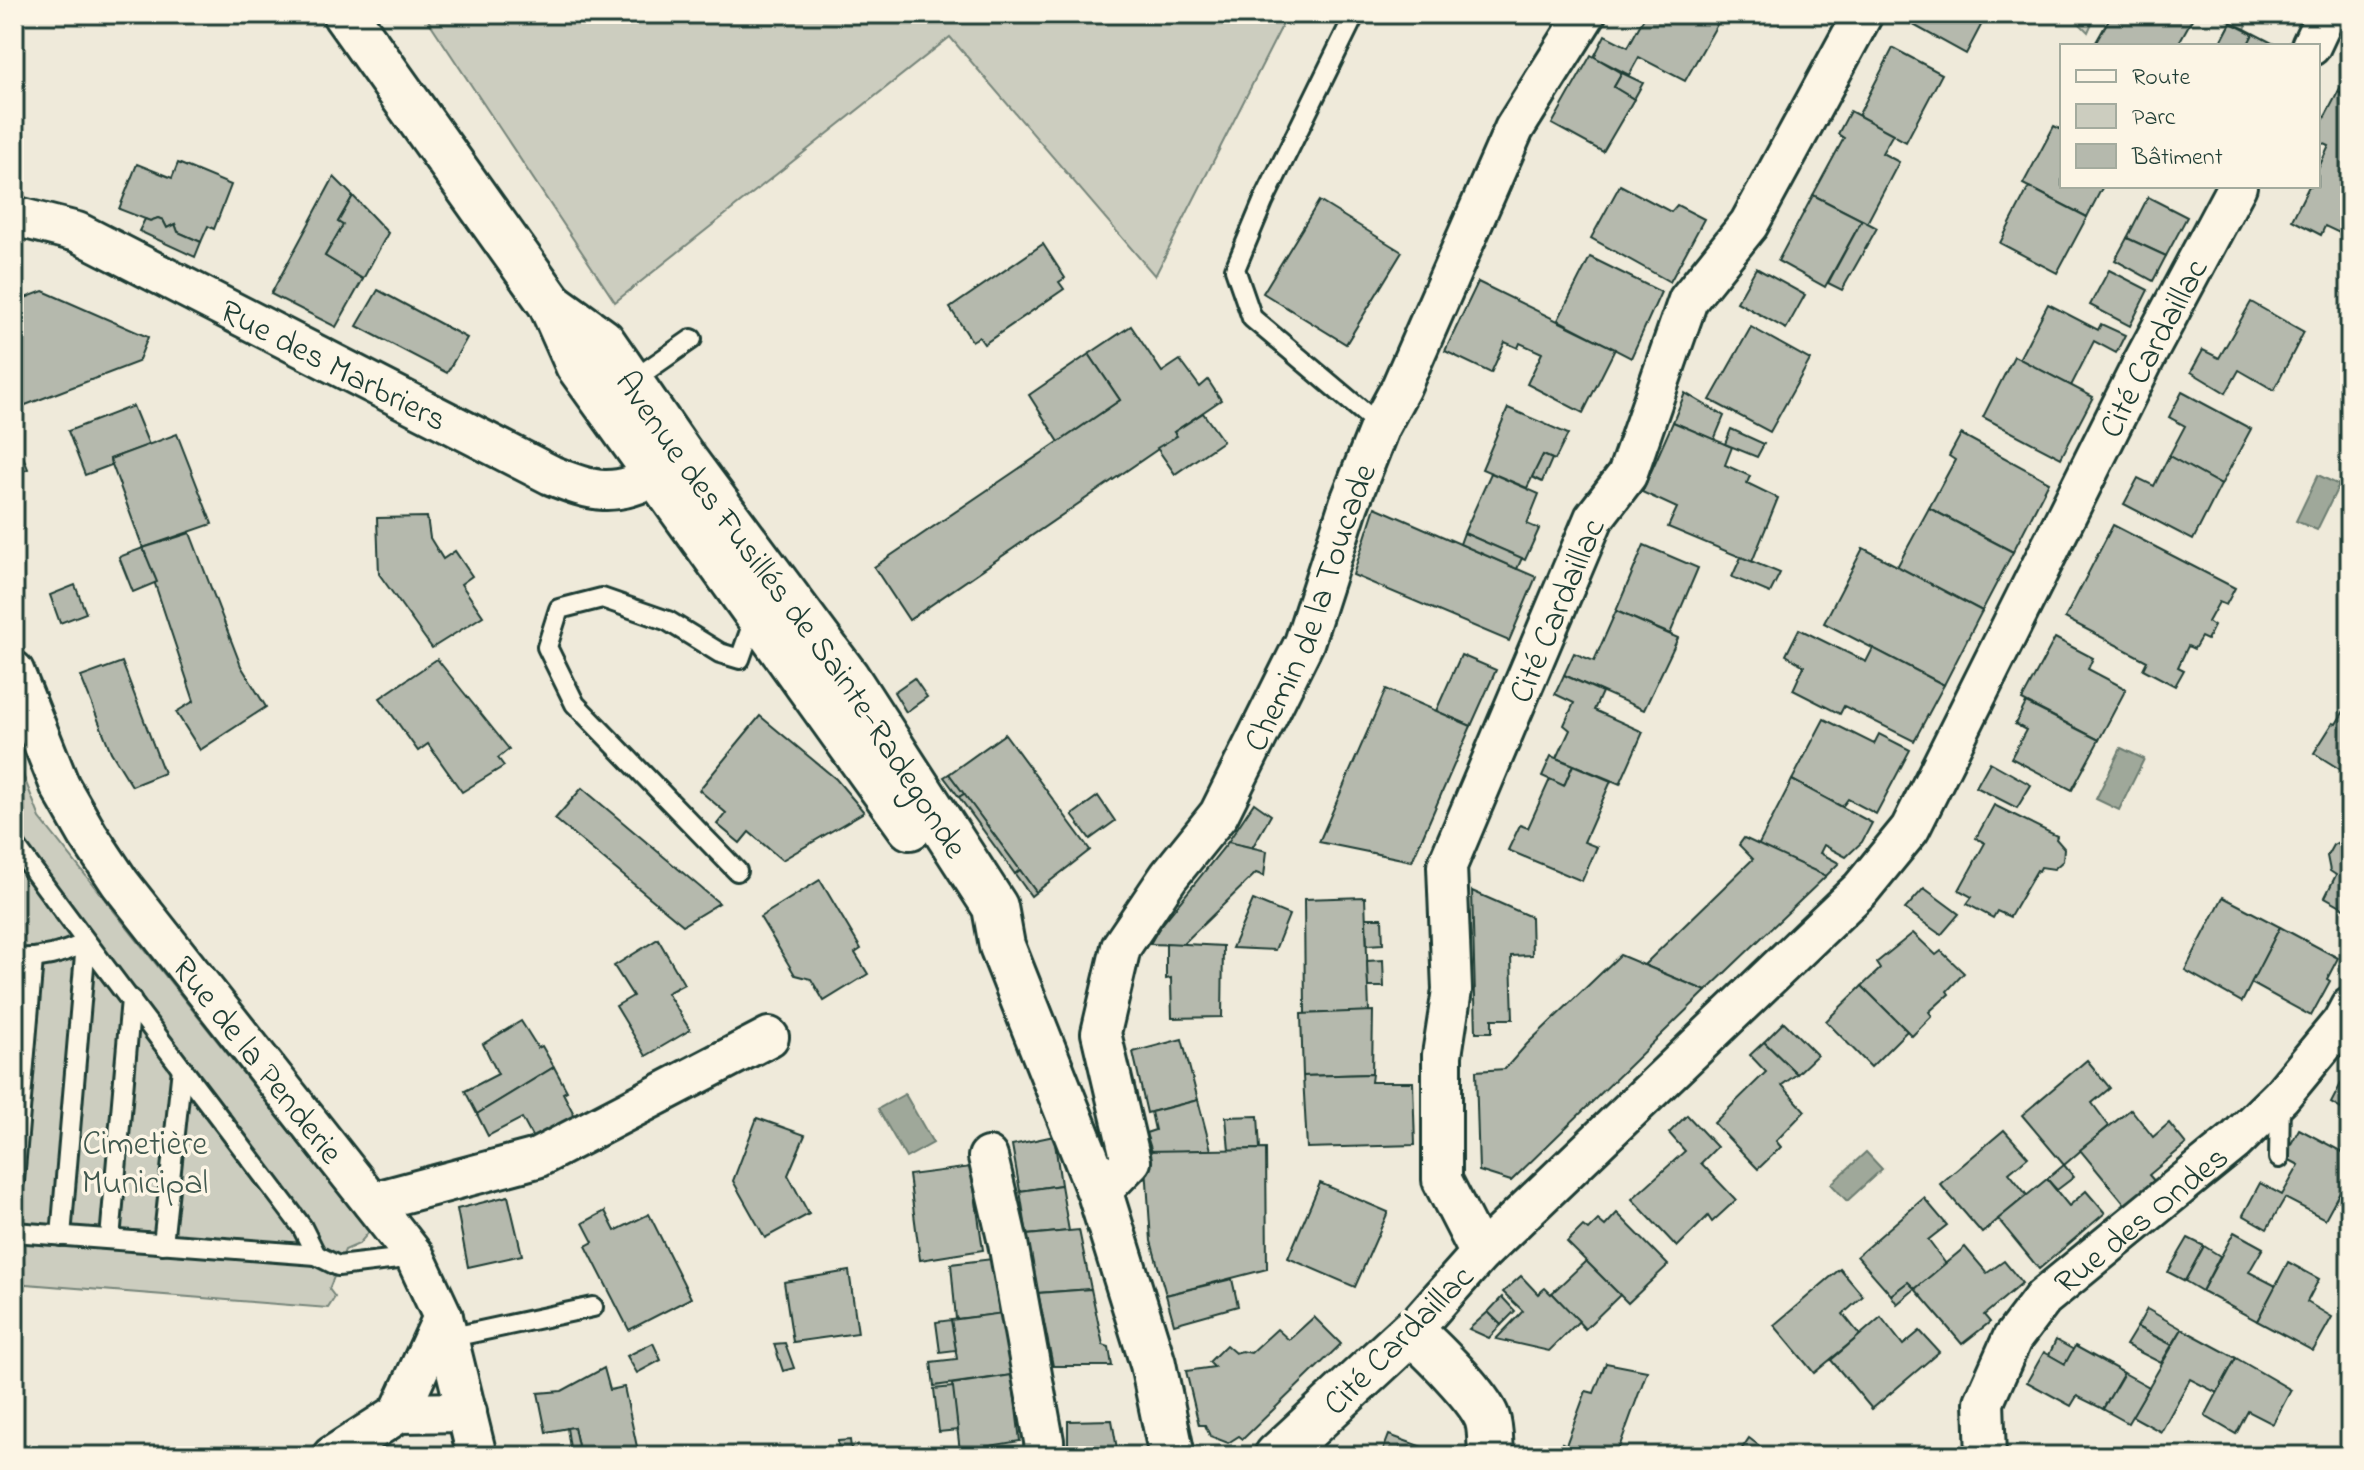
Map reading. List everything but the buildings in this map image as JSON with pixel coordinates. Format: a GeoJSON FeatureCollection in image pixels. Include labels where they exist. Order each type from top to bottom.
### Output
{"type":"FeatureCollection","features":[{"type":"Feature","properties":{"kind":"street","name":"Avenue des Fusillés de Sainte-Radegonde"},"geometry":{"type":"LineString","coordinates":[[345,14],[551,304],[578,365],[627,405],[765,598],[847,678],[995,907],[1002,946],[1100,1193],[1153,1364],[1172,1456]]}},
{"type":"Feature","properties":{"kind":"street","name":"Chemin de la Toucade"},"geometry":{"type":"LineString","coordinates":[[1100,1193],[1131,1161],[1101,1033],[1121,947],[1169,876],[1219,814],[1304,643],[1349,504],[1380,426],[1401,387],[1514,129],[1586,14]]}},
{"type":"Feature","properties":{"kind":"street","name":"Cité Cardaillac"},"geometry":{"type":"LineString","coordinates":[[1480,1254],[1442,1180],[1442,1055],[1452,990],[1447,866],[1594,518],[1627,475],[1688,300],[1749,224],[1863,14]]}},
{"type":"Feature","properties":{"kind":"street"},"geometry":{"type":"LineString","coordinates":[[2312,44],[2326,14]]}},
{"type":"Feature","properties":{"kind":"street","name":"Cité Cardaillac"},"geometry":{"type":"LineString","coordinates":[[1277,1456],[1411,1332],[1480,1254],[1861,889],[1910,829],[2143,362],[2236,188]]}},
{"type":"Feature","properties":{"kind":"street","name":"Rue des Marbriers"},"geometry":{"type":"LineString","coordinates":[[14,216],[77,232],[551,475],[589,490],[614,490],[644,482],[668,464]]}},
{"type":"Feature","properties":{"kind":"street","name":"Rue de la Penderie"},"geometry":{"type":"LineString","coordinates":[[14,671],[60,786],[120,883],[415,1257],[445,1327],[477,1456]]}},
{"type":"Feature","properties":{"kind":"street","name":"Rue des Ondes"},"geometry":{"type":"LineString","coordinates":[[1986,1456],[1984,1402],[2012,1339],[2043,1298],[2235,1141],[2281,1096],[2342,1022],[2350,1007]]}},
{"type":"Feature","properties":{"kind":"street"},"geometry":{"type":"LineString","coordinates":[[372,1202],[537,1158],[769,1037]]}},
{"type":"Feature","properties":{"kind":"street"},"geometry":{"type":"LineString","coordinates":[[988,1157],[1008,1243],[1045,1456]]}},
{"type":"Feature","properties":{"kind":"street"},"geometry":{"type":"LineString","coordinates":[[332,1456],[399,1413],[445,1327]]}},
{"type":"Feature","properties":{"kind":"street"},"geometry":{"type":"LineString","coordinates":[[1411,1332],[1424,1342],[1480,1405],[1488,1419],[1491,1456]]}},
{"type":"Feature","properties":{"kind":"street"},"geometry":{"type":"LineString","coordinates":[[399,1413],[467,1412]]}},
{"type":"Feature","properties":{"kind":"lane"},"geometry":{"type":"LineString","coordinates":[[1355,14],[1263,202],[1235,269],[1252,318],[1380,426]]}},
{"type":"Feature","properties":{"kind":"lane"},"geometry":{"type":"LineString","coordinates":[[627,405],[646,371],[692,339]]}},
{"type":"Feature","properties":{"kind":"lane"},"geometry":{"type":"LineString","coordinates":[[737,871],[575,704],[547,647],[559,609],[602,598],[668,621],[720,653],[740,659],[765,598]]}},
{"type":"Feature","properties":{"kind":"lane"},"geometry":{"type":"LineString","coordinates":[[14,844],[302,1227],[316,1255]]}},
{"type":"Feature","properties":{"kind":"lane"},"geometry":{"type":"LineString","coordinates":[[14,1181],[23,958],[60,954],[86,943]]}},
{"type":"Feature","properties":{"kind":"lane"},"geometry":{"type":"LineString","coordinates":[[61,1236],[86,943]]}},
{"type":"Feature","properties":{"kind":"lane"},"geometry":{"type":"LineString","coordinates":[[110,1239],[131,999]]}},
{"type":"Feature","properties":{"kind":"lane"},"geometry":{"type":"LineString","coordinates":[[163,1244],[182,1068]]}},
{"type":"Feature","properties":{"kind":"lane"},"geometry":{"type":"LineString","coordinates":[[2279,1158],[2281,1096]]}},
{"type":"Feature","properties":{"kind":"lane"},"geometry":{"type":"LineString","coordinates":[[14,1232],[316,1255],[338,1266],[415,1257]]}},
{"type":"Feature","properties":{"kind":"lane"},"geometry":{"type":"LineString","coordinates":[[445,1327],[593,1307]]}},
{"type":"Feature","properties":{"kind":"green space"},"geometry":{"type":"Polygon","coordinates":[[[424,14],[1288,14],[1155,276],[950,37],[615,302],[424,14]]]}},
{"type":"Feature","properties":{"kind":"green space"},"geometry":{"type":"Polygon","coordinates":[[[2070,14],[2096,14],[2088,32],[2070,14]]]}},
{"type":"Feature","properties":{"kind":"green space"},"geometry":{"type":"Polygon","coordinates":[[[2216,14],[2251,14],[2245,29],[2216,14]]]}},
{"type":"Feature","properties":{"kind":"green space","name":"Cimetière Municipal"},"geometry":{"type":"Polygon","coordinates":[[[14,752],[40,818],[369,1232],[359,1244],[345,1250],[329,1289],[335,1297],[328,1308],[14,1283],[14,752]]]}},
{"type":"Feature","properties":{"kind":"shaded area"},"geometry":{"type":"Polygon","coordinates":[[[2318,475],[2339,485],[2317,530],[2296,521],[2318,475]]]}},
{"type":"Feature","properties":{"kind":"shaded area"},"geometry":{"type":"Polygon","coordinates":[[[2121,748],[2144,759],[2119,810],[2096,799],[2121,748]]]}},
{"type":"Feature","properties":{"kind":"shaded area"},"geometry":{"type":"Polygon","coordinates":[[[905,1094],[933,1143],[906,1158],[878,1109],[905,1094]]]}},
{"type":"Feature","properties":{"kind":"shaded area"},"geometry":{"type":"Polygon","coordinates":[[[1866,1152],[1882,1169],[1847,1201],[1831,1184],[1866,1152]]]}}]}
